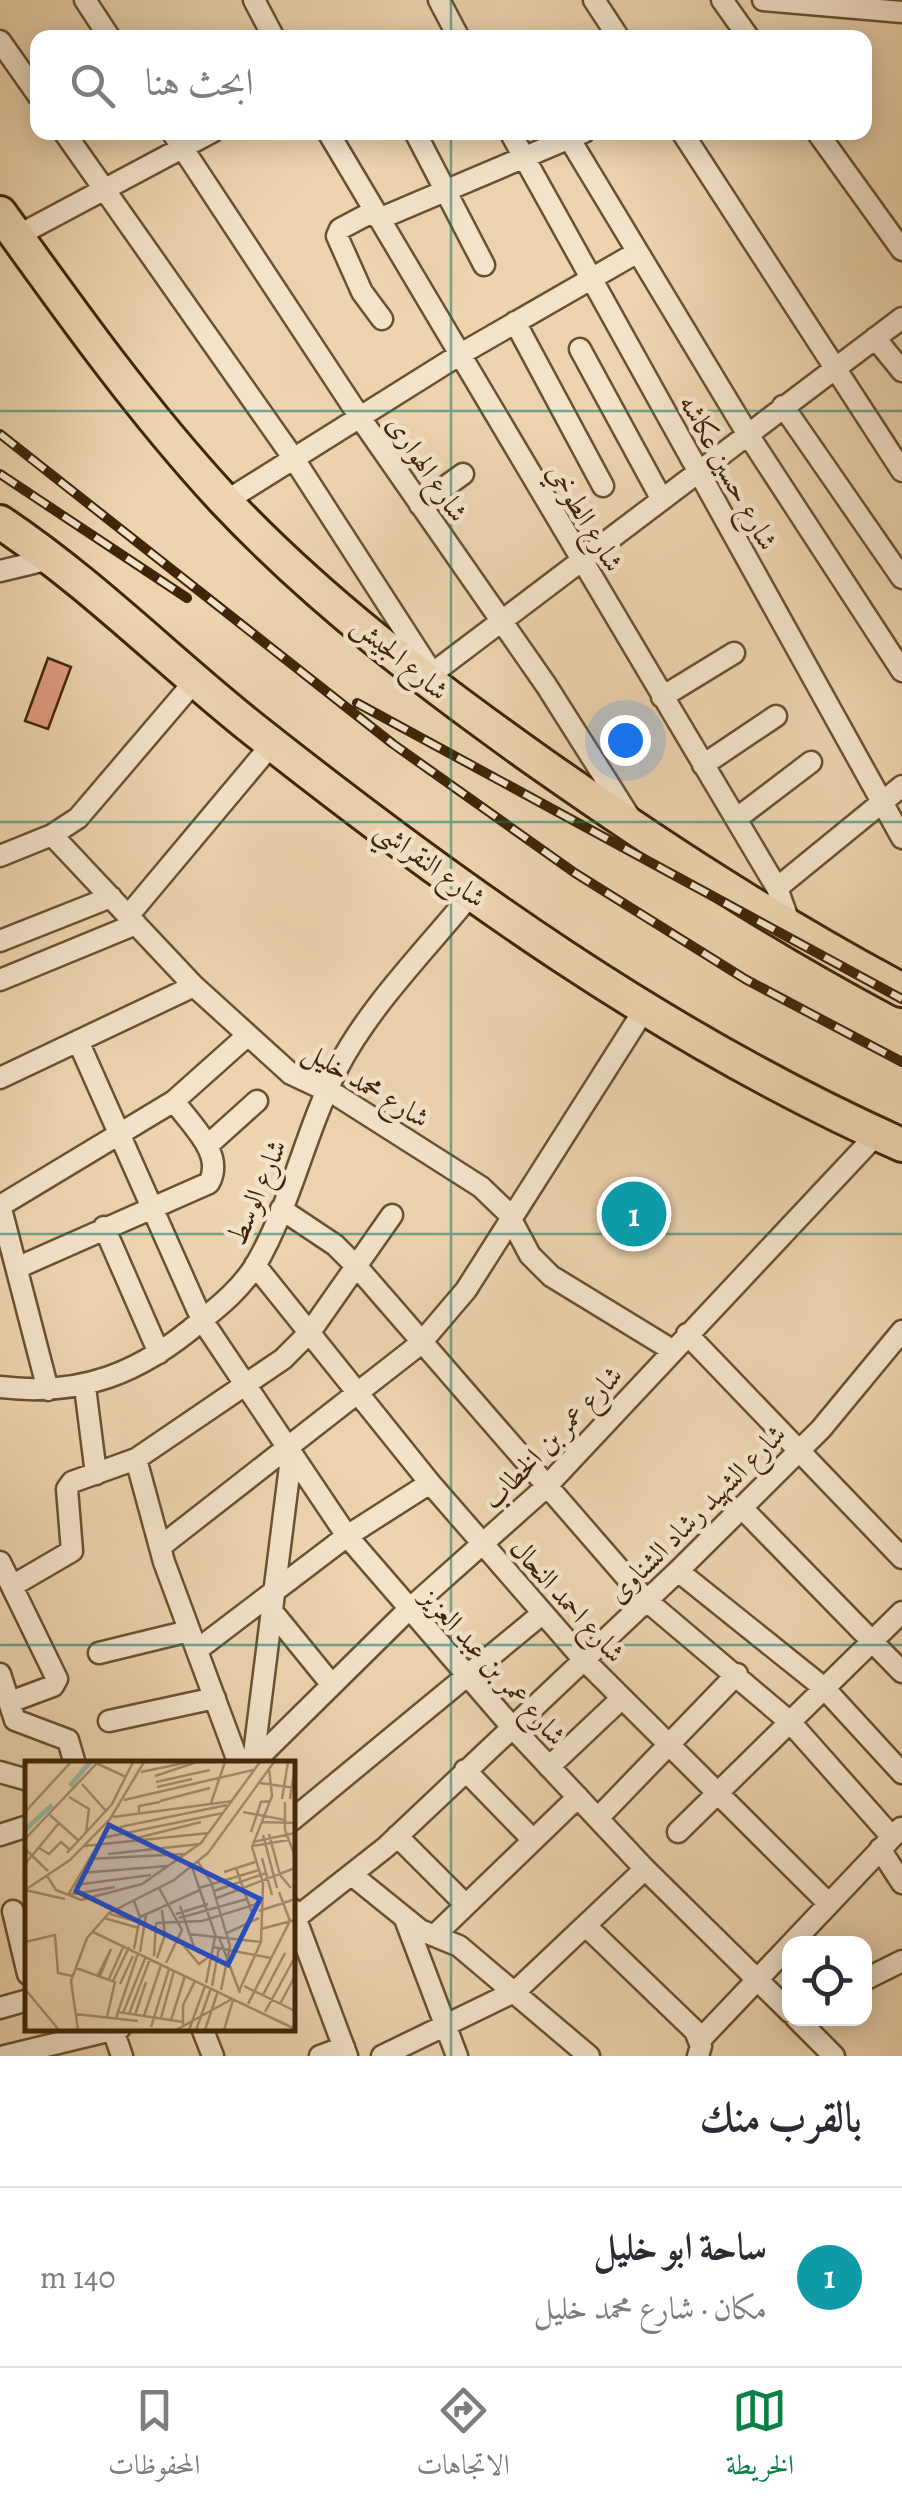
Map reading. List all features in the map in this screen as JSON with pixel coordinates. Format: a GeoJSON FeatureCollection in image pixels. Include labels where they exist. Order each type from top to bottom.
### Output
{"type":"FeatureCollection","features":[{"type":"Feature","properties":{"kind":"main road","name":"شارع الجيش"},"geometry":{"type":"LineString","coordinates":[[8,224],[122,382],[226,501],[428,676],[641,834],[793,932],[902,990]]}},
{"type":"Feature","properties":{"kind":"main road","name":"شارع النقراشي"},"geometry":{"type":"LineString","coordinates":[[0,522],[272,744],[472,893],[644,1010],[890,1140]]}},
{"type":"Feature","properties":{"kind":"street"},"geometry":{"type":"LineString","coordinates":[[85,0],[105,30]]}},
{"type":"Feature","properties":{"kind":"street"},"geometry":{"type":"LineString","coordinates":[[254,0],[270,30]]}},
{"type":"Feature","properties":{"kind":"street"},"geometry":{"type":"LineString","coordinates":[[439,0],[455,30]]}},
{"type":"Feature","properties":{"kind":"street"},"geometry":{"type":"LineString","coordinates":[[594,0],[614,30]]}},
{"type":"Feature","properties":{"kind":"street"},"geometry":{"type":"LineString","coordinates":[[722,0],[743,30]]}},
{"type":"Feature","properties":{"kind":"street"},"geometry":{"type":"LineString","coordinates":[[764,0],[902,12]]}},
{"type":"Feature","properties":{"kind":"street"},"geometry":{"type":"LineString","coordinates":[[0,40],[30,83]]}},
{"type":"Feature","properties":{"kind":"street"},"geometry":{"type":"LineString","coordinates":[[70,140],[294,459],[428,676],[902,318]]}},
{"type":"Feature","properties":{"kind":"street"},"geometry":{"type":"LineString","coordinates":[[8,224],[104,190],[177,140]]}},
{"type":"Feature","properties":{"kind":"street","name":"شارع الهوارى"},"geometry":{"type":"LineString","coordinates":[[177,140],[641,834]]}},
{"type":"Feature","properties":{"kind":"street","name":"شارع الطوخي"},"geometry":{"type":"LineString","coordinates":[[333,140],[777,888],[793,932]]}},
{"type":"Feature","properties":{"kind":"street"},"geometry":{"type":"LineString","coordinates":[[419,140],[484,264]]}},
{"type":"Feature","properties":{"kind":"street","name":"شارع حسين عكاشه"},"geometry":{"type":"LineString","coordinates":[[514,140],[588,279],[902,838]]}},
{"type":"Feature","properties":{"kind":"street"},"geometry":{"type":"LineString","coordinates":[[382,319],[362,292],[337,236],[340,229],[564,140]]}},
{"type":"Feature","properties":{"kind":"street"},"geometry":{"type":"LineString","coordinates":[[579,140],[636,252],[747,433],[902,672]]}},
{"type":"Feature","properties":{"kind":"street"},"geometry":{"type":"LineString","coordinates":[[687,140],[902,470]]}},
{"type":"Feature","properties":{"kind":"street"},"geometry":{"type":"LineString","coordinates":[[823,140],[902,250]]}},
{"type":"Feature","properties":{"kind":"street"},"geometry":{"type":"LineString","coordinates":[[226,501],[458,355],[636,252]]}},
{"type":"Feature","properties":{"kind":"street"},"geometry":{"type":"LineString","coordinates":[[515,322],[603,486]]}},
{"type":"Feature","properties":{"kind":"street"},"geometry":{"type":"LineString","coordinates":[[876,338],[902,371]]}},
{"type":"Feature","properties":{"kind":"street"},"geometry":{"type":"LineString","coordinates":[[580,349],[662,498]]}},
{"type":"Feature","properties":{"kind":"street"},"geometry":{"type":"LineString","coordinates":[[784,406],[902,578]]}},
{"type":"Feature","properties":{"kind":"street"},"geometry":{"type":"LineString","coordinates":[[420,505],[463,474]]}},
{"type":"Feature","properties":{"kind":"street"},"geometry":{"type":"LineString","coordinates":[[0,571],[50,559]]}},
{"type":"Feature","properties":{"kind":"street"},"geometry":{"type":"LineString","coordinates":[[662,696],[734,653]]}},
{"type":"Feature","properties":{"kind":"street"},"geometry":{"type":"LineString","coordinates":[[0,856],[52,835],[95,802],[194,682]]}},
{"type":"Feature","properties":{"kind":"street"},"geometry":{"type":"LineString","coordinates":[[703,765],[776,716]]}},
{"type":"Feature","properties":{"kind":"street"},"geometry":{"type":"LineString","coordinates":[[0,980],[132,920],[272,744]]}},
{"type":"Feature","properties":{"kind":"street"},"geometry":{"type":"LineString","coordinates":[[736,819],[810,762]]}},
{"type":"Feature","properties":{"kind":"street"},"geometry":{"type":"LineString","coordinates":[[777,888],[902,786]]}},
{"type":"Feature","properties":{"kind":"street","name":"شارع محمد خليل"},"geometry":{"type":"LineString","coordinates":[[52,835],[194,986],[291,1074],[328,1091],[481,1187],[512,1221],[530,1255],[550,1276],[672,1350]]}},
{"type":"Feature","properties":{"kind":"street","name":"شارع الوسط"},"geometry":{"type":"LineString","coordinates":[[0,1386],[48,1390],[85,1387],[114,1378],[159,1353],[237,1290],[255,1265],[281,1209],[328,1091],[365,1027],[472,893]]}},
{"type":"Feature","properties":{"kind":"street"},"geometry":{"type":"LineString","coordinates":[[0,941],[111,897]]}},
{"type":"Feature","properties":{"kind":"street"},"geometry":{"type":"LineString","coordinates":[[0,1078],[194,986]]}},
{"type":"Feature","properties":{"kind":"street"},"geometry":{"type":"LineString","coordinates":[[160,1546],[288,1454],[420,1344],[466,1290],[644,1010]]}},
{"type":"Feature","properties":{"kind":"street"},"geometry":{"type":"LineString","coordinates":[[48,1390],[0,1206],[174,1101],[248,1035]]}},
{"type":"Feature","properties":{"kind":"street","name":"شارع عمر بن عبد العزيز"},"geometry":{"type":"LineString","coordinates":[[78,1041],[202,1320],[244,1389],[347,1536],[407,1611],[549,1767],[782,2004]]}},
{"type":"Feature","properties":{"kind":"street"},"geometry":{"type":"LineString","coordinates":[[18,1267],[209,1183],[216,1170],[207,1146],[174,1101]]}},
{"type":"Feature","properties":{"kind":"street"},"geometry":{"type":"LineString","coordinates":[[207,1146],[257,1101]]}},
{"type":"Feature","properties":{"kind":"street","name":"شارع عمر بن الخطاب"},"geometry":{"type":"LineString","coordinates":[[244,1761],[545,1488],[687,1334],[890,1140]]}},
{"type":"Feature","properties":{"kind":"street"},"geometry":{"type":"LineString","coordinates":[[281,1209],[335,1245],[358,1268],[647,1601],[790,1722],[892,1838],[902,1883]]}},
{"type":"Feature","properties":{"kind":"street"},"geometry":{"type":"LineString","coordinates":[[12,1586],[72,1551],[67,1489],[78,1478],[136,1459],[244,1389],[310,1332],[392,1215]]}},
{"type":"Feature","properties":{"kind":"street"},"geometry":{"type":"LineString","coordinates":[[104,1227],[159,1353]]}},
{"type":"Feature","properties":{"kind":"street","name":"شارع احمد النحال"},"geometry":{"type":"LineString","coordinates":[[255,1265],[483,1546],[583,1659],[667,1748],[828,1903]]}},
{"type":"Feature","properties":{"kind":"street","name":"شارع الشهيد رشاد الشناوى"},"geometry":{"type":"LineString","coordinates":[[295,1915],[352,1875],[397,1836],[647,1601],[799,1451],[865,1380],[902,1331]]}},
{"type":"Feature","properties":{"kind":"street"},"geometry":{"type":"LineString","coordinates":[[687,1334],[902,1558]]}},
{"type":"Feature","properties":{"kind":"street"},"geometry":{"type":"LineString","coordinates":[[85,1387],[96,1474]]}},
{"type":"Feature","properties":{"kind":"street"},"geometry":{"type":"LineString","coordinates":[[242,1761],[272,1600],[288,1454]]}},
{"type":"Feature","properties":{"kind":"street"},"geometry":{"type":"LineString","coordinates":[[136,1459],[160,1546],[193,1641],[241,1761]]}},
{"type":"Feature","properties":{"kind":"street"},"geometry":{"type":"LineString","coordinates":[[99,1653],[193,1641],[272,1600],[347,1536],[430,1482]]}},
{"type":"Feature","properties":{"kind":"street"},"geometry":{"type":"LineString","coordinates":[[741,1508],[902,1672]]}},
{"type":"Feature","properties":{"kind":"street"},"geometry":{"type":"LineString","coordinates":[[0,1562],[57,1679],[53,1686],[10,1702]]}},
{"type":"Feature","properties":{"kind":"street"},"geometry":{"type":"LineString","coordinates":[[678,1571],[824,1688],[902,1772]]}},
{"type":"Feature","properties":{"kind":"street"},"geometry":{"type":"LineString","coordinates":[[272,1600],[332,1685]]}},
{"type":"Feature","properties":{"kind":"street"},"geometry":{"type":"LineString","coordinates":[[678,1832],[902,1612]]}},
{"type":"Feature","properties":{"kind":"street"},"geometry":{"type":"LineString","coordinates":[[295,1818],[542,1613]]}},
{"type":"Feature","properties":{"kind":"street"},"geometry":{"type":"LineString","coordinates":[[0,1674],[15,1720],[68,1740],[74,1761]]}},
{"type":"Feature","properties":{"kind":"street"},"geometry":{"type":"LineString","coordinates":[[598,1818],[737,1674]]}},
{"type":"Feature","properties":{"kind":"street"},"geometry":{"type":"LineString","coordinates":[[108,1720],[215,1698]]}},
{"type":"Feature","properties":{"kind":"street"},"geometry":{"type":"LineString","coordinates":[[549,1767],[621,1699]]}},
{"type":"Feature","properties":{"kind":"street"},"geometry":{"type":"LineString","coordinates":[[464,1770],[534,1840]]}},
{"type":"Feature","properties":{"kind":"street"},"geometry":{"type":"LineString","coordinates":[[0,1772],[25,1779]]}},
{"type":"Feature","properties":{"kind":"street"},"geometry":{"type":"LineString","coordinates":[[434,1936],[578,1797]]}},
{"type":"Feature","properties":{"kind":"street"},"geometry":{"type":"LineString","coordinates":[[0,1816],[25,1823]]}},
{"type":"Feature","properties":{"kind":"street"},"geometry":{"type":"LineString","coordinates":[[0,1835],[25,1825]]}},
{"type":"Feature","properties":{"kind":"street"},"geometry":{"type":"LineString","coordinates":[[397,1836],[466,1904]]}},
{"type":"Feature","properties":{"kind":"street"},"geometry":{"type":"LineString","coordinates":[[586,1926],[699,2048],[755,1978],[892,1838]]}},
{"type":"Feature","properties":{"kind":"street"},"geometry":{"type":"LineString","coordinates":[[382,2056],[516,1992],[645,1869]]}},
{"type":"Feature","properties":{"kind":"street"},"geometry":{"type":"LineString","coordinates":[[352,1875],[405,1919],[459,1946],[589,2056]]}},
{"type":"Feature","properties":{"kind":"street"},"geometry":{"type":"LineString","coordinates":[[13,1912],[25,1962]]}},
{"type":"Feature","properties":{"kind":"street"},"geometry":{"type":"LineString","coordinates":[[295,1919],[346,2052],[320,2056]]}},
{"type":"Feature","properties":{"kind":"street"},"geometry":{"type":"LineString","coordinates":[[405,1919],[456,2056]]}},
{"type":"Feature","properties":{"kind":"street"},"geometry":{"type":"LineString","coordinates":[[872,1976],[902,1961]]}},
{"type":"Feature","properties":{"kind":"street"},"geometry":{"type":"LineString","coordinates":[[0,2008],[25,2001]]}},
{"type":"Feature","properties":{"kind":"street"},"geometry":{"type":"LineString","coordinates":[[804,2026],[834,2056]]}},
{"type":"Feature","properties":{"kind":"street"},"geometry":{"type":"LineString","coordinates":[[19,2055],[45,2031]]}},
{"type":"Feature","properties":{"kind":"street"},"geometry":{"type":"LineString","coordinates":[[19,2055],[112,2031]]}},
{"type":"Feature","properties":{"kind":"street"},"geometry":{"type":"LineString","coordinates":[[116,2031],[122,2056]]}},
{"type":"Feature","properties":{"kind":"street"},"geometry":{"type":"LineString","coordinates":[[203,2031],[212,2056]]}},
{"type":"Feature","properties":{"kind":"building"},"geometry":{"type":"Polygon","coordinates":[[[48,658],[71,667],[48,729],[25,721],[48,658]]]}},
{"type":"Feature","properties":{"kind":"railway"},"geometry":{"type":"LineString","coordinates":[[0,434],[393,744],[575,873],[745,979],[902,1062]]}},
{"type":"Feature","properties":{"kind":"railway"},"geometry":{"type":"LineString","coordinates":[[0,474],[187,598]]}},
{"type":"Feature","properties":{"kind":"railway"},"geometry":{"type":"LineString","coordinates":[[357,703],[902,999]]}},
{"type":"Feature","properties":{"kind":"place","name":"ساحة ابو خليل"},"geometry":{"type":"Point","coordinates":[634,1214]}}]}
